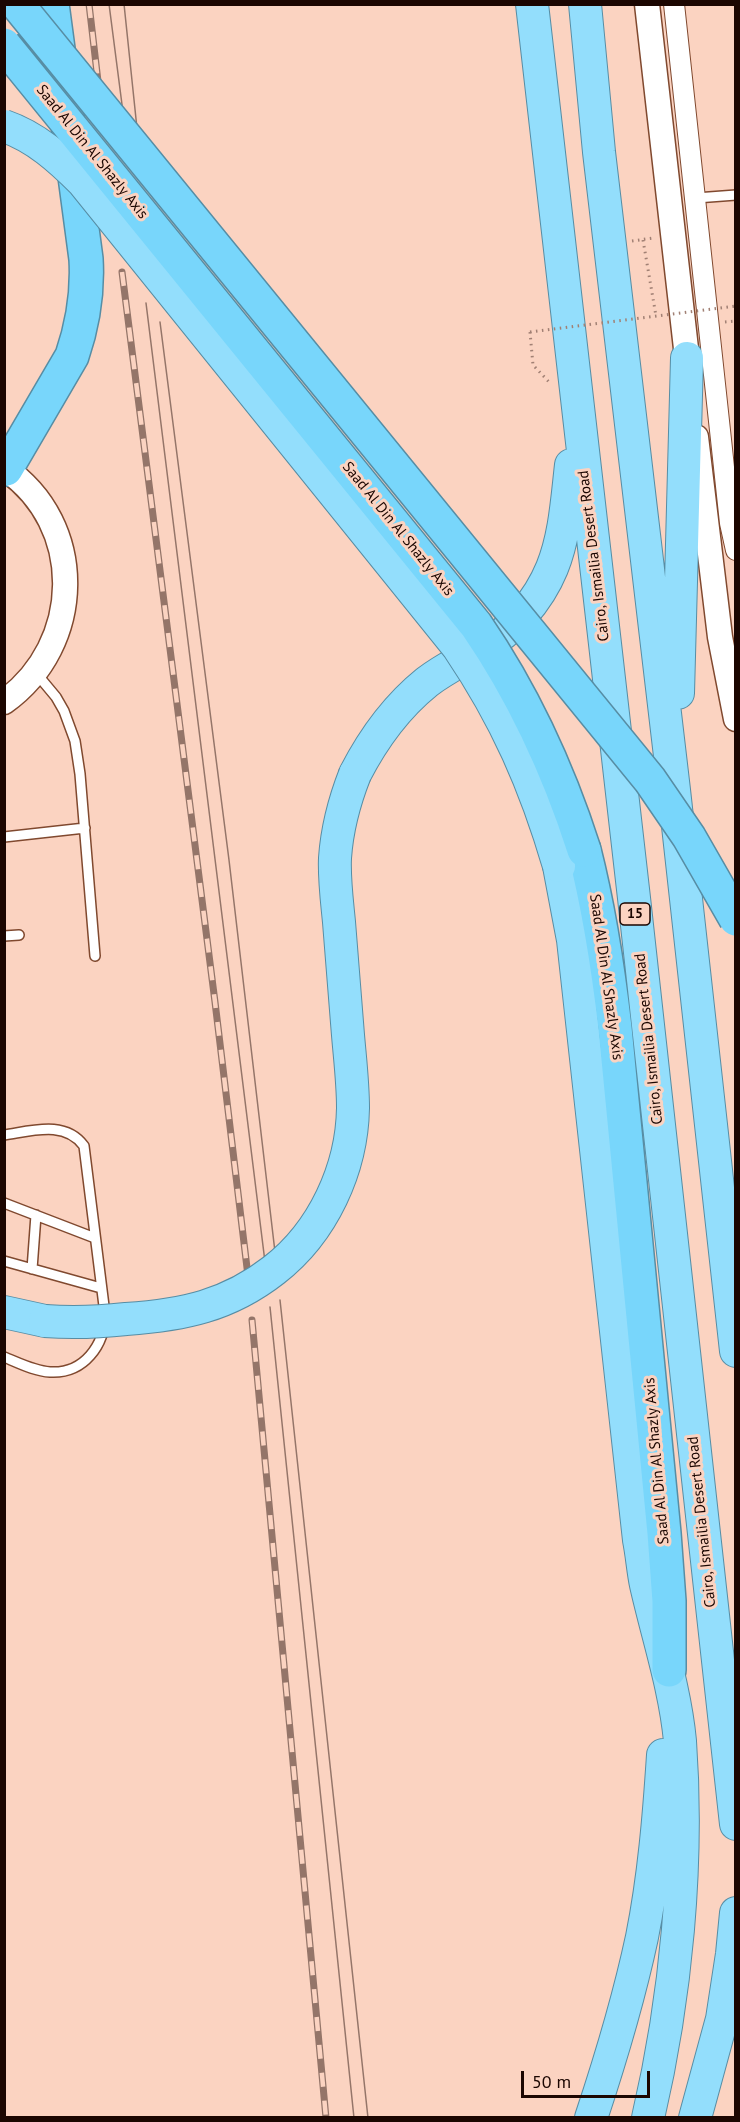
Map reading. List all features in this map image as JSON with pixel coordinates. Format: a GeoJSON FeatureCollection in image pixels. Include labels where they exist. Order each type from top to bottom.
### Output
{"type":"FeatureCollection","features":[{"type":"Feature","properties":{"kind":"highway"},"geometry":{"type":"LineString","coordinates":[[17,4],[650,780],[689,837],[735,919]]}},
{"type":"Feature","properties":{"kind":"highway"},"geometry":{"type":"LineString","coordinates":[[5,468],[72,356],[86,298],[84,239],[52,4]]}},
{"type":"Feature","properties":{"kind":"highway","name":"Cairo, Ismailia Desert Road"},"geometry":{"type":"LineString","coordinates":[[532,4],[735,1824]]}},
{"type":"Feature","properties":{"kind":"highway"},"geometry":{"type":"LineString","coordinates":[[585,4],[610,245],[674,790],[735,1351]]}},
{"type":"Feature","properties":{"kind":"highway","name":"Saad Al Din Al Shazly Axis"},"geometry":{"type":"LineString","coordinates":[[4,45],[476,625],[519,693],[550,755],[569,802],[572,858],[596,898],[605,948],[615,1028],[664,1533],[669,1601],[669,1670]]}},
{"type":"Feature","properties":{"kind":"highway"},"geometry":{"type":"LineString","coordinates":[[4,126],[28,136],[44,147],[83,182],[458,647],[491,698],[519,752],[541,808],[572,858]]}},
{"type":"Feature","properties":{"kind":"highway"},"geometry":{"type":"LineString","coordinates":[[674,790],[680,665],[687,358]]}},
{"type":"Feature","properties":{"kind":"highway"},"geometry":{"type":"LineString","coordinates":[[4,1312],[45,1322],[89,1323],[183,1313],[245,1291],[281,1265],[311,1232],[323,1214],[342,1174],[348,1152],[352,1119],[352,1086],[335,882],[335,860],[341,816],[355,774],[378,734],[409,698],[445,669],[495,640],[522,616],[543,585],[552,569],[563,533],[577,411]]}},
{"type":"Feature","properties":{"kind":"highway"},"geometry":{"type":"LineString","coordinates":[[591,2118],[625,2007],[642,1937],[651,1885],[658,1821],[669,1670]]}},
{"type":"Feature","properties":{"kind":"highway"},"geometry":{"type":"LineString","coordinates":[[648,2118],[657,2078],[674,1964],[682,1874],[680,1740],[669,1670]]}},
{"type":"Feature","properties":{"kind":"highway"},"geometry":{"type":"LineString","coordinates":[[695,2118],[722,2019],[732,1954],[735,1913]]}},
{"type":"Feature","properties":{"kind":"street"},"geometry":{"type":"LineString","coordinates":[[647,4],[720,637],[735,719]]}},
{"type":"Feature","properties":{"kind":"street"},"geometry":{"type":"LineString","coordinates":[[674,4],[730,523],[735,550]]}},
{"type":"Feature","properties":{"kind":"street"},"geometry":{"type":"LineString","coordinates":[[4,702],[36,673],[56,638],[65,598],[63,557],[54,528],[27,486],[5,468]]}},
{"type":"Feature","properties":{"kind":"lane"},"geometry":{"type":"LineString","coordinates":[[696,198],[735,195]]}},
{"type":"Feature","properties":{"kind":"lane"},"geometry":{"type":"LineString","coordinates":[[36,673],[56,697],[70,726],[80,774],[95,957]]}},
{"type":"Feature","properties":{"kind":"lane"},"geometry":{"type":"LineString","coordinates":[[4,837],[85,828]]}},
{"type":"Feature","properties":{"kind":"lane"},"geometry":{"type":"LineString","coordinates":[[4,936],[19,935]]}},
{"type":"Feature","properties":{"kind":"lane"},"geometry":{"type":"LineString","coordinates":[[4,1135],[57,1129],[72,1134],[84,1146],[105,1314],[102,1336],[91,1355],[72,1368],[50,1372],[4,1357]]}},
{"type":"Feature","properties":{"kind":"lane"},"geometry":{"type":"LineString","coordinates":[[4,1203],[95,1238]]}},
{"type":"Feature","properties":{"kind":"lane"},"geometry":{"type":"LineString","coordinates":[[32,1269],[36,1215]]}},
{"type":"Feature","properties":{"kind":"lane"},"geometry":{"type":"LineString","coordinates":[[4,1261],[101,1288]]}},
{"type":"Feature","properties":{"kind":"path"},"geometry":{"type":"LineString","coordinates":[[610,245],[674,235]]}},
{"type":"Feature","properties":{"kind":"path"},"geometry":{"type":"LineString","coordinates":[[643,240],[656,316]]}},
{"type":"Feature","properties":{"kind":"path"},"geometry":{"type":"LineString","coordinates":[[533,365],[530,332],[735,306]]}},
{"type":"Feature","properties":{"kind":"tram line"},"geometry":{"type":"LineString","coordinates":[[109,4],[124,120]]}},
{"type":"Feature","properties":{"kind":"tram line"},"geometry":{"type":"LineString","coordinates":[[124,4],[138,138]]}},
{"type":"Feature","properties":{"kind":"tram line"},"geometry":{"type":"LineString","coordinates":[[146,303],[265,1262]]}},
{"type":"Feature","properties":{"kind":"tram line"},"geometry":{"type":"LineString","coordinates":[[160,322],[229,860],[275,1252]]}},
{"type":"Feature","properties":{"kind":"tram line"},"geometry":{"type":"LineString","coordinates":[[280,1300],[368,2118]]}},
{"type":"Feature","properties":{"kind":"tram line"},"geometry":{"type":"LineString","coordinates":[[270,1307],[354,2118]]}},
{"type":"Feature","properties":{"kind":"railway"},"geometry":{"type":"LineString","coordinates":[[89,4],[99,90]]}},
{"type":"Feature","properties":{"kind":"railway"},"geometry":{"type":"LineString","coordinates":[[122,272],[248,1276]]}},
{"type":"Feature","properties":{"kind":"railway"},"geometry":{"type":"LineString","coordinates":[[252,1320],[326,2118]]}}]}
